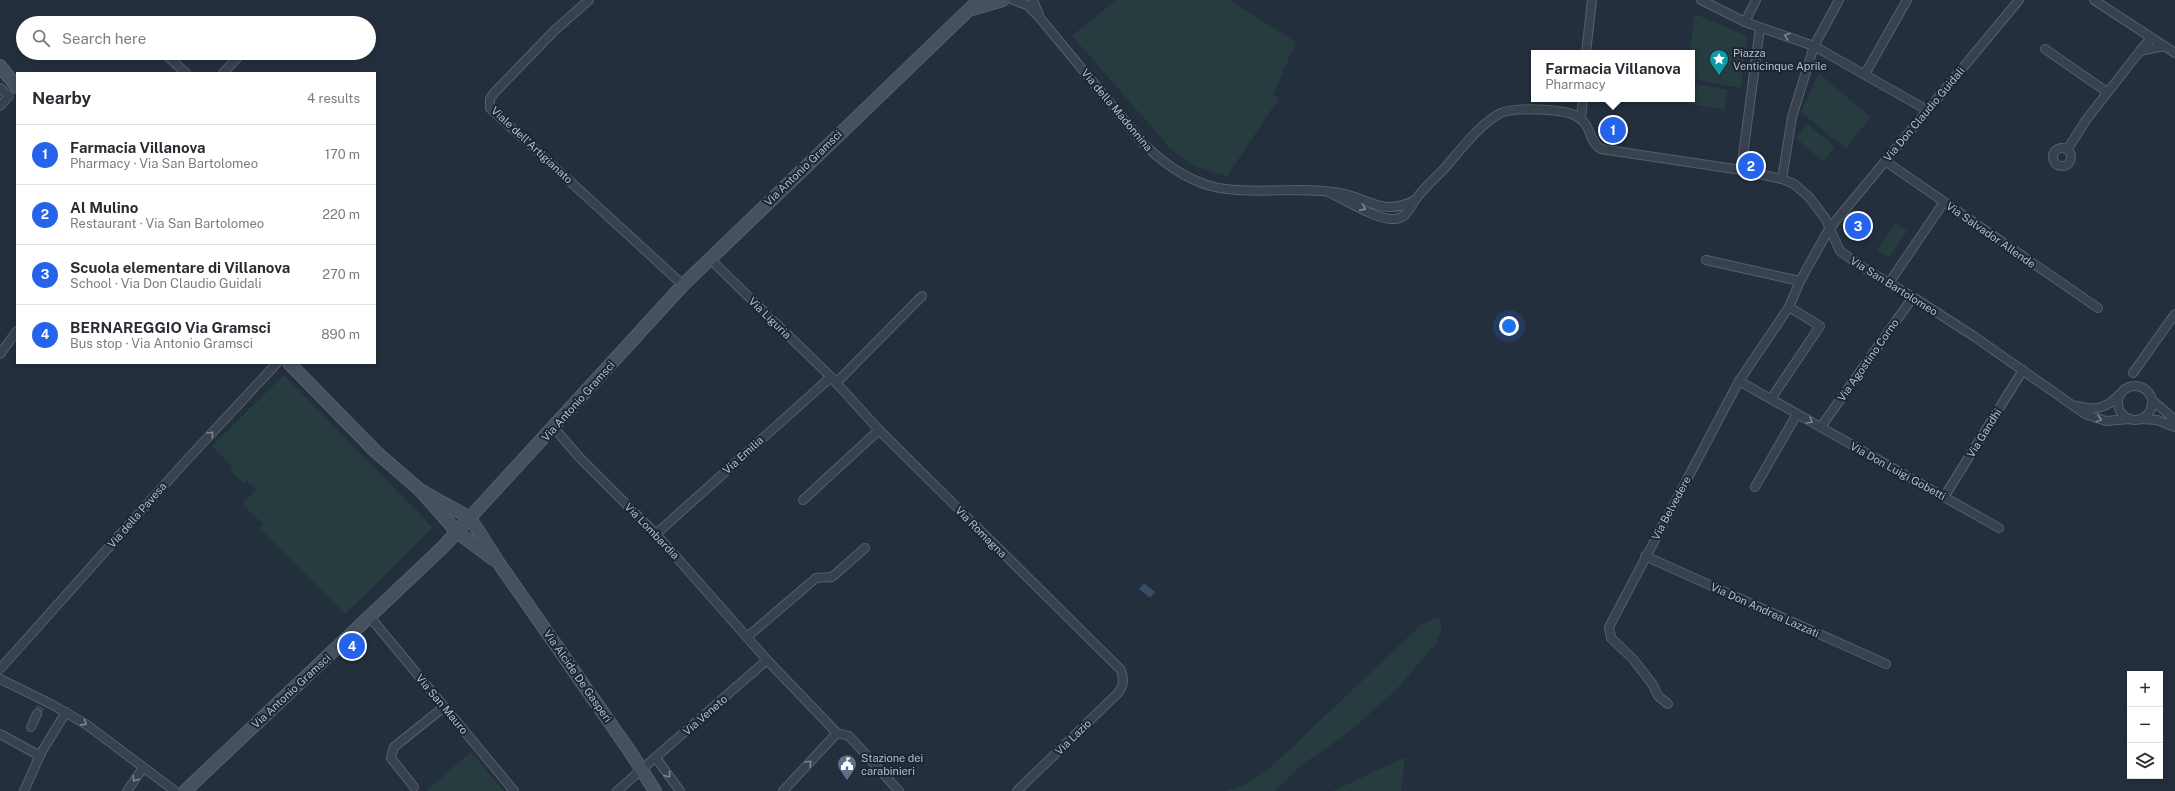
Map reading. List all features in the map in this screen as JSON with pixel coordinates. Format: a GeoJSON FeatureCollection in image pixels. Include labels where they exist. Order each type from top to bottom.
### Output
{"type":"FeatureCollection","features":[{"type":"Feature","properties":{"kind":"street","name":"Viale dell'Artigianato"},"geometry":{"type":"LineString","coordinates":[[590,0],[554,30],[494,93],[490,98],[490,108],[683,285]]}},
{"type":"Feature","properties":{"kind":"street","name":"Via Antonio Gramsci"},"geometry":{"type":"LineString","coordinates":[[185,791],[370,617],[457,532],[709,258],[979,0]]}},
{"type":"Feature","properties":{"kind":"street","name":"Via Antonio Gramsci"},"geometry":{"type":"LineString","coordinates":[[969,10],[990,2],[1003,0]]}},
{"type":"Feature","properties":{"kind":"street","name":"Via della Madonnina"},"geometry":{"type":"LineString","coordinates":[[1013,0],[1027,5],[1040,18],[1144,144],[1179,173],[1202,184],[1225,189],[1304,189],[1328,192],[1380,217],[1390,219],[1400,218],[1406,214],[1416,199],[1484,126],[1502,113],[1516,110],[1561,112],[1581,118]]}},
{"type":"Feature","properties":{"kind":"street","name":"Via della Madonnina"},"geometry":{"type":"LineString","coordinates":[[1033,0],[1040,18]]}},
{"type":"Feature","properties":{"kind":"street"},"geometry":{"type":"LineString","coordinates":[[1586,50],[1592,0]]}},
{"type":"Feature","properties":{"kind":"street"},"geometry":{"type":"LineString","coordinates":[[1701,0],[1745,22],[1814,46],[1927,110]]}},
{"type":"Feature","properties":{"kind":"street"},"geometry":{"type":"LineString","coordinates":[[1745,22],[1756,0]]}},
{"type":"Feature","properties":{"kind":"street"},"geometry":{"type":"LineString","coordinates":[[1782,179],[1792,117],[1814,46],[1839,0]]}},
{"type":"Feature","properties":{"kind":"street"},"geometry":{"type":"LineString","coordinates":[[1864,74],[1907,0]]}},
{"type":"Feature","properties":{"kind":"street","name":"Via Don Claudio Guidali"},"geometry":{"type":"LineString","coordinates":[[1829,229],[2019,0]]}},
{"type":"Feature","properties":{"kind":"street"},"geometry":{"type":"LineString","coordinates":[[2094,0],[2175,53]]}},
{"type":"Feature","properties":{"kind":"street"},"geometry":{"type":"LineString","coordinates":[[1740,170],[1760,28]]}},
{"type":"Feature","properties":{"kind":"street"},"geometry":{"type":"LineString","coordinates":[[2067,150],[2107,92],[2151,38]]}},
{"type":"Feature","properties":{"kind":"street"},"geometry":{"type":"LineString","coordinates":[[2140,51],[2164,46]]}},
{"type":"Feature","properties":{"kind":"street"},"geometry":{"type":"LineString","coordinates":[[2045,49],[2107,92]]}},
{"type":"Feature","properties":{"kind":"street"},"geometry":{"type":"LineString","coordinates":[[171,60],[185,72]]}},
{"type":"Feature","properties":{"kind":"street"},"geometry":{"type":"LineString","coordinates":[[224,72],[235,60]]}},
{"type":"Feature","properties":{"kind":"street"},"geometry":{"type":"LineString","coordinates":[[0,66],[16,86]]}},
{"type":"Feature","properties":{"kind":"street"},"geometry":{"type":"LineString","coordinates":[[0,88],[9,96],[0,106]]}},
{"type":"Feature","properties":{"kind":"street"},"geometry":{"type":"LineString","coordinates":[[1581,118],[1583,102]]}},
{"type":"Feature","properties":{"kind":"street","name":"Via San Bartolomeo"},"geometry":{"type":"LineString","coordinates":[[1581,118],[1587,124],[1597,145],[1602,149],[1740,170],[1782,179],[1794,184],[1809,197],[1825,218],[1840,251],[1865,269],[1913,296],[2023,370],[2085,414],[2100,420],[2157,420],[2175,427]]}},
{"type":"Feature","properties":{"kind":"street","name":"Via Salvador Allende"},"geometry":{"type":"LineString","coordinates":[[1885,161],[2098,308]]}},
{"type":"Feature","properties":{"kind":"street"},"geometry":{"type":"LineString","coordinates":[[1889,283],[1944,202]]}},
{"type":"Feature","properties":{"kind":"street","name":"Via Belvedere"},"geometry":{"type":"LineString","coordinates":[[1668,704],[1658,696],[1653,684],[1633,659],[1611,638],[1609,627],[1645,556],[1739,381],[1789,307],[1800,281],[1829,229]]}},
{"type":"Feature","properties":{"kind":"street","name":"Via Liguria"},"geometry":{"type":"LineString","coordinates":[[709,258],[834,380]]}},
{"type":"Feature","properties":{"kind":"street"},"geometry":{"type":"LineString","coordinates":[[1706,260],[1800,281]]}},
{"type":"Feature","properties":{"kind":"street"},"geometry":{"type":"LineString","coordinates":[[834,380],[922,296]]}},
{"type":"Feature","properties":{"kind":"street","name":"Via Agostino Corno"},"geometry":{"type":"LineString","coordinates":[[1823,424],[1913,296]]}},
{"type":"Feature","properties":{"kind":"street"},"geometry":{"type":"LineString","coordinates":[[1773,396],[1820,326],[1789,307]]}},
{"type":"Feature","properties":{"kind":"street"},"geometry":{"type":"LineString","coordinates":[[2130,419],[2123,415],[2118,408],[2120,393],[2175,314]]}},
{"type":"Feature","properties":{"kind":"street"},"geometry":{"type":"LineString","coordinates":[[0,354],[16,331]]}},
{"type":"Feature","properties":{"kind":"street","name":"Via della Pavesa"},"geometry":{"type":"LineString","coordinates":[[0,669],[184,463],[276,364]]}},
{"type":"Feature","properties":{"kind":"street"},"geometry":{"type":"LineString","coordinates":[[290,364],[376,452],[420,490],[470,518]]}},
{"type":"Feature","properties":{"kind":"street","name":"Via Gandhi"},"geometry":{"type":"LineString","coordinates":[[1944,497],[2023,370]]}},
{"type":"Feature","properties":{"kind":"street"},"geometry":{"type":"LineString","coordinates":[[2134,374],[2133,380],[2137,386],[2147,390],[2152,400],[2175,420]]}},
{"type":"Feature","properties":{"kind":"street","name":"Via Romagna"},"geometry":{"type":"LineString","coordinates":[[834,380],[879,430],[1121,670],[1124,679]]}},
{"type":"Feature","properties":{"kind":"street","name":"Via Emilia"},"geometry":{"type":"LineString","coordinates":[[656,534],[834,380]]}},
{"type":"Feature","properties":{"kind":"street","name":"Via Don Luigi Gobetti"},"geometry":{"type":"LineString","coordinates":[[1739,381],[1999,528]]}},
{"type":"Feature","properties":{"kind":"street","name":"Via San Bartolomeo"},"geometry":{"type":"LineString","coordinates":[[2072,404],[2087,409],[2098,409],[2110,403],[2128,386],[2137,386]]}},
{"type":"Feature","properties":{"kind":"street"},"geometry":{"type":"LineString","coordinates":[[2140,419],[2149,411],[2152,400]]}},
{"type":"Feature","properties":{"kind":"street"},"geometry":{"type":"LineString","coordinates":[[1755,487],[1798,414]]}},
{"type":"Feature","properties":{"kind":"street","name":"Via Lombardia"},"geometry":{"type":"LineString","coordinates":[[554,428],[580,458],[656,534],[747,637],[837,733],[849,736],[899,791]]}},
{"type":"Feature","properties":{"kind":"street"},"geometry":{"type":"LineString","coordinates":[[803,500],[879,430]]}},
{"type":"Feature","properties":{"kind":"street","name":"Via Alcide De Gasperi"},"geometry":{"type":"LineString","coordinates":[[420,490],[457,532],[498,562]]}},
{"type":"Feature","properties":{"kind":"street","name":"Via Alcide De Gasperi"},"geometry":{"type":"LineString","coordinates":[[470,518],[498,562],[655,791]]}},
{"type":"Feature","properties":{"kind":"street"},"geometry":{"type":"LineString","coordinates":[[747,637],[816,578],[832,577],[865,548]]}},
{"type":"Feature","properties":{"kind":"street","name":"Via Don Andrea Lazzati"},"geometry":{"type":"LineString","coordinates":[[1645,556],[1886,664]]}},
{"type":"Feature","properties":{"kind":"street","name":"Via San Mauro"},"geometry":{"type":"LineString","coordinates":[[370,617],[514,791]]}},
{"type":"Feature","properties":{"kind":"street","name":"Via Veneto"},"geometry":{"type":"LineString","coordinates":[[617,791],[642,771],[768,660]]}},
{"type":"Feature","properties":{"kind":"street"},"geometry":{"type":"LineString","coordinates":[[0,679],[43,702],[66,712],[175,791]]}},
{"type":"Feature","properties":{"kind":"street","name":"Via Lazio"},"geometry":{"type":"LineString","coordinates":[[1017,791],[1118,693],[1122,687],[1124,679]]}},
{"type":"Feature","properties":{"kind":"street"},"geometry":{"type":"LineString","coordinates":[[414,787],[391,758],[392,751],[394,747],[444,706]]}},
{"type":"Feature","properties":{"kind":"street"},"geometry":{"type":"LineString","coordinates":[[24,791],[40,756],[66,712]]}},
{"type":"Feature","properties":{"kind":"street"},"geometry":{"type":"LineString","coordinates":[[31,727],[37,714]]}},
{"type":"Feature","properties":{"kind":"street"},"geometry":{"type":"LineString","coordinates":[[783,791],[837,733]]}},
{"type":"Feature","properties":{"kind":"street"},"geometry":{"type":"LineString","coordinates":[[0,734],[40,756]]}},
{"type":"Feature","properties":{"kind":"street"},"geometry":{"type":"LineString","coordinates":[[656,758],[680,791]]}},
{"type":"Feature","properties":{"kind":"street"},"geometry":{"type":"LineString","coordinates":[[127,791],[143,768]]}},
{"type":"Feature","properties":{"kind":"green space"},"geometry":{"type":"Polygon","coordinates":[[[1116,0],[1229,0],[1296,42],[1273,95],[1279,98],[1227,176],[1194,166],[1170,148],[1072,36],[1116,0]]]}},
{"type":"Feature","properties":{"kind":"green space"},"geometry":{"type":"Polygon","coordinates":[[[1695,14],[1747,36],[1741,88],[1695,80],[1695,50],[1689,50],[1695,14]]]}},
{"type":"Feature","properties":{"kind":"green space"},"geometry":{"type":"Polygon","coordinates":[[[1819,73],[1870,117],[1846,149],[1801,112],[1819,73]]]}},
{"type":"Feature","properties":{"kind":"green space"},"geometry":{"type":"Polygon","coordinates":[[[1695,84],[1728,90],[1724,110],[1684,103],[1695,102],[1695,84]]]}},
{"type":"Feature","properties":{"kind":"green space"},"geometry":{"type":"Polygon","coordinates":[[[1808,124],[1835,147],[1823,161],[1796,138],[1808,124]]]}},
{"type":"Feature","properties":{"kind":"green space"},"geometry":{"type":"Polygon","coordinates":[[[1895,223],[1907,231],[1889,258],[1877,250],[1895,223]]]}},
{"type":"Feature","properties":{"kind":"green space"},"geometry":{"type":"Polygon","coordinates":[[[284,375],[433,528],[345,614],[259,528],[263,524],[242,504],[256,489],[247,481],[244,483],[230,470],[233,467],[212,446],[284,375]]]}},
{"type":"Feature","properties":{"kind":"green space"},"geometry":{"type":"Polygon","coordinates":[[[1435,618],[1441,621],[1441,631],[1435,645],[1395,691],[1344,736],[1303,764],[1275,791],[1226,791],[1244,785],[1271,767],[1421,625],[1435,618]]]}},
{"type":"Feature","properties":{"kind":"green space"},"geometry":{"type":"Polygon","coordinates":[[[471,752],[504,791],[426,791],[471,752]]]}},
{"type":"Feature","properties":{"kind":"green space"},"geometry":{"type":"Polygon","coordinates":[[[1405,757],[1401,791],[1333,791],[1405,757]]]}},
{"type":"Feature","properties":{"kind":"water"},"geometry":{"type":"Polygon","coordinates":[[[1144,583],[1155,592],[1150,598],[1139,589],[1144,583]]]}},
{"type":"Feature","properties":{"kind":"tunnel"},"geometry":{"type":"LineString","coordinates":[[37,714],[42,704]]}},
{"type":"Feature","properties":{"kind":"place","name":"Piazza Venticinque Aprile"},"geometry":{"type":"Point","coordinates":[1719,76]}},
{"type":"Feature","properties":{"kind":"place","name":"Farmacia Villanova"},"geometry":{"type":"Point","coordinates":[1613,130]}},
{"type":"Feature","properties":{"kind":"place","name":"Al Mulino"},"geometry":{"type":"Point","coordinates":[1751,166]}},
{"type":"Feature","properties":{"kind":"place","name":"Scuola elementare di Villanova"},"geometry":{"type":"Point","coordinates":[1858,226]}},
{"type":"Feature","properties":{"kind":"place","name":"BERNAREGGIO Via Gramsci"},"geometry":{"type":"Point","coordinates":[352,646]}},
{"type":"Feature","properties":{"kind":"place","name":"Stazione dei carabinieri"},"geometry":{"type":"Point","coordinates":[847,781]}}]}
